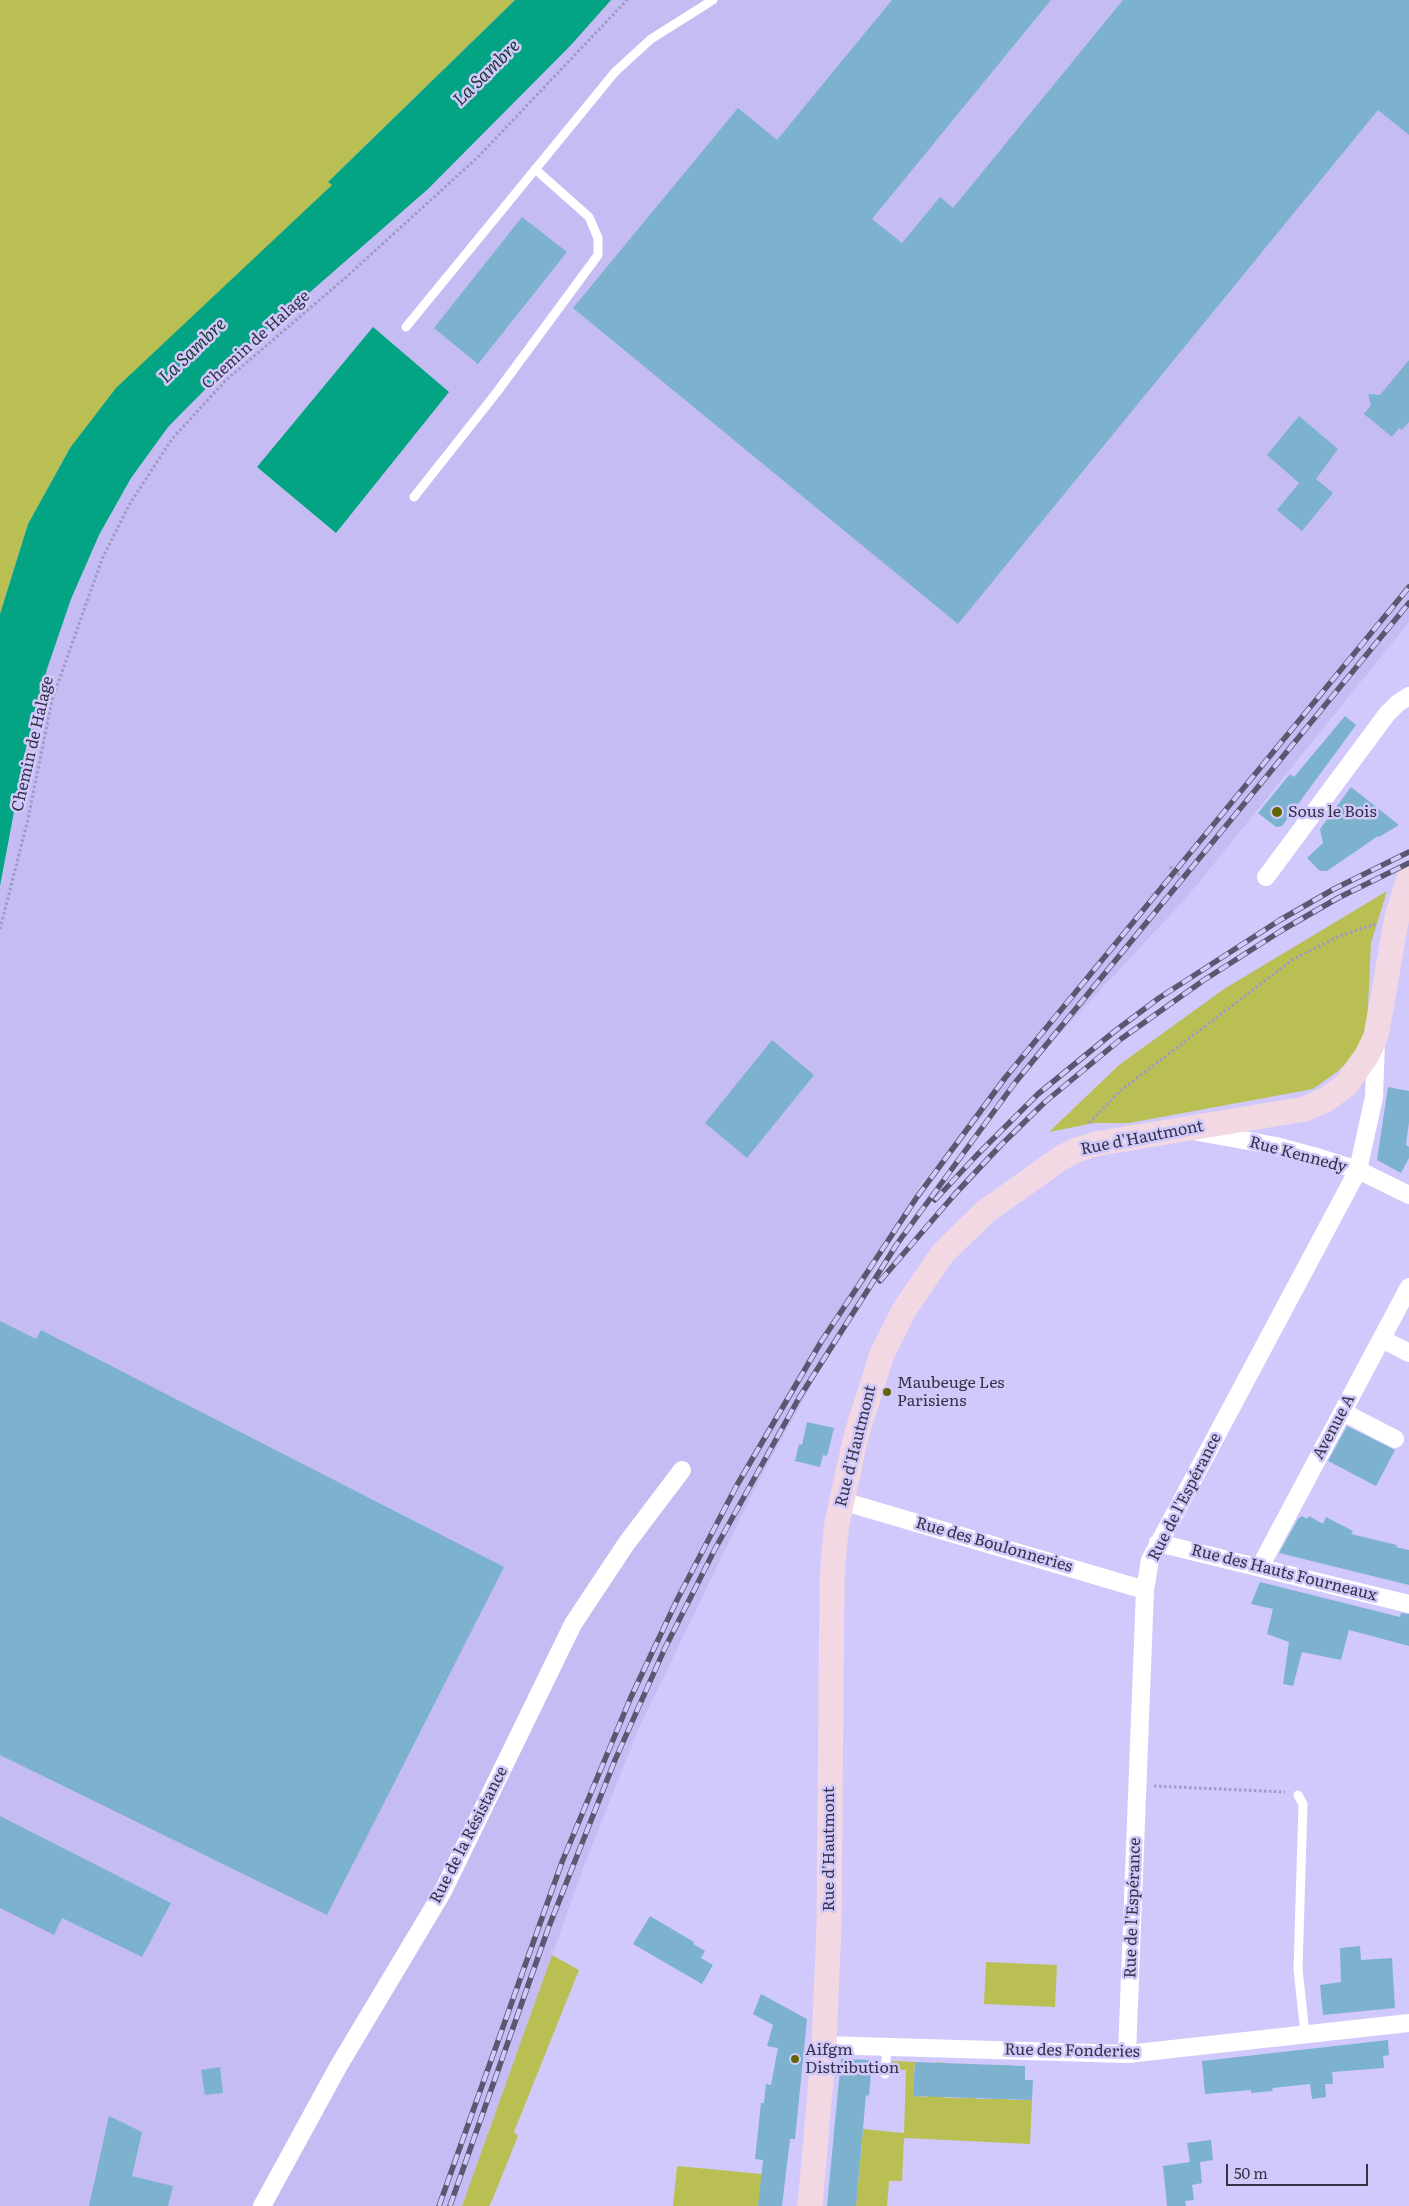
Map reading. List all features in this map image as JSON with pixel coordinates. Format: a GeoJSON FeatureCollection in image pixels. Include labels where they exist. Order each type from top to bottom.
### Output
{"type":"FeatureCollection","features":[{"type":"Feature","properties":{"kind":"street"},"geometry":{"type":"LineString","coordinates":[[1266,877],[1387,714],[1398,703],[1409,696]]}},
{"type":"Feature","properties":{"kind":"street","name":"Rue d'Hautmont"},"geometry":{"type":"LineString","coordinates":[[810,2206],[824,2045],[829,1925],[832,1584],[842,1501],[869,1389],[892,1331],[916,1290],[943,1253],[985,1212],[1040,1171],[1076,1150],[1109,1142],[1305,1109],[1327,1099],[1346,1085],[1356,1072],[1376,1036],[1405,901]]}},
{"type":"Feature","properties":{"kind":"street","name":"Rue de l'Espérance"},"geometry":{"type":"LineString","coordinates":[[1127,2054],[1145,1590],[1150,1560],[1358,1170],[1374,1097],[1376,1036]]}},
{"type":"Feature","properties":{"kind":"street","name":"Rue Kennedy"},"geometry":{"type":"LineString","coordinates":[[1182,1129],[1276,1146],[1358,1170],[1409,1195]]}},
{"type":"Feature","properties":{"kind":"street","name":"Avenue A"},"geometry":{"type":"LineString","coordinates":[[1260,1567],[1409,1287]]}},
{"type":"Feature","properties":{"kind":"street"},"geometry":{"type":"LineString","coordinates":[[1382,1339],[1409,1353]]}},
{"type":"Feature","properties":{"kind":"street"},"geometry":{"type":"LineString","coordinates":[[1343,1412],[1395,1440]]}},
{"type":"Feature","properties":{"kind":"street","name":"Rue de la Résistance"},"geometry":{"type":"LineString","coordinates":[[262,2206],[333,2074],[442,1893],[573,1624],[626,1544],[682,1470]]}},
{"type":"Feature","properties":{"kind":"street","name":"Rue des Boulonneries"},"geometry":{"type":"LineString","coordinates":[[842,1501],[1145,1590]]}},
{"type":"Feature","properties":{"kind":"street","name":"Rue des Hauts Fourneaux"},"geometry":{"type":"LineString","coordinates":[[1158,1543],[1409,1604]]}},
{"type":"Feature","properties":{"kind":"street","name":"Rue des Fonderies"},"geometry":{"type":"LineString","coordinates":[[824,2045],[1127,2054],[1409,2023]]}},
{"type":"Feature","properties":{"kind":"lane"},"geometry":{"type":"LineString","coordinates":[[406,327],[615,72],[651,39],[713,0]]}},
{"type":"Feature","properties":{"kind":"lane"},"geometry":{"type":"LineString","coordinates":[[414,496],[497,392],[598,255],[598,238],[589,218],[535,169]]}},
{"type":"Feature","properties":{"kind":"lane"},"geometry":{"type":"LineString","coordinates":[[1298,1795],[1303,1804],[1298,1969],[1305,2034]]}},
{"type":"Feature","properties":{"kind":"lane"},"geometry":{"type":"LineString","coordinates":[[885,2074],[887,2047]]}},
{"type":"Feature","properties":{"kind":"path","name":"Chemin de Halage"},"geometry":{"type":"LineString","coordinates":[[0,930],[28,819],[52,700],[75,634],[102,559],[129,505],[172,439],[225,381],[344,279],[478,157],[627,0]]}},
{"type":"Feature","properties":{"kind":"path"},"geometry":{"type":"LineString","coordinates":[[1170,867],[1185,880]]}},
{"type":"Feature","properties":{"kind":"path"},"geometry":{"type":"LineString","coordinates":[[1076,1150],[1084,1128],[1120,1091],[1292,960],[1405,901]]}},
{"type":"Feature","properties":{"kind":"path"},"geometry":{"type":"LineString","coordinates":[[1138,1786],[1291,1792],[1298,1795]]}},
{"type":"Feature","properties":{"kind":"shaded area"},"geometry":{"type":"Polygon","coordinates":[[[0,0],[515,0],[332,178],[333,185],[70,448],[28,524],[0,614],[0,0]]]}},
{"type":"Feature","properties":{"kind":"shaded area"},"geometry":{"type":"Polygon","coordinates":[[[515,0],[1409,0],[1409,622],[1187,897],[922,1182],[754,1490],[638,1730],[584,1866],[462,2206],[0,2206],[0,614],[328,182],[515,0]]]}},
{"type":"Feature","properties":{"kind":"shaded area"},"geometry":{"type":"Polygon","coordinates":[[[1387,891],[1371,943],[1367,1027],[1354,1055],[1338,1071],[1313,1089],[1129,1123],[1094,1123],[1049,1132],[1119,1065],[1224,989],[1387,891]]]}},
{"type":"Feature","properties":{"kind":"shaded area"},"geometry":{"type":"Polygon","coordinates":[[[552,1955],[579,1970],[514,2132],[518,2136],[493,2198],[489,2206],[462,2206],[552,1955]]]}},
{"type":"Feature","properties":{"kind":"shaded area"},"geometry":{"type":"Polygon","coordinates":[[[986,1962],[1057,1965],[1055,2007],[984,2004],[986,1962]]]}},
{"type":"Feature","properties":{"kind":"shaded area"},"geometry":{"type":"Polygon","coordinates":[[[892,2061],[915,2062],[913,2096],[927,2097],[937,2076],[937,2062],[946,2063],[945,2098],[967,2098],[969,2064],[977,2064],[976,2099],[999,2099],[1000,2065],[1010,2065],[1009,2100],[1032,2100],[1030,2144],[904,2138],[902,2181],[889,2181],[887,2206],[856,2206],[863,2129],[904,2133],[906,2070],[891,2070],[892,2061]]]}},
{"type":"Feature","properties":{"kind":"shaded area"},"geometry":{"type":"Polygon","coordinates":[[[677,2166],[762,2174],[758,2206],[673,2206],[677,2166]]]}},
{"type":"Feature","properties":{"kind":"water","name":"La Sambre"},"geometry":{"type":"Polygon","coordinates":[[[515,0],[611,0],[571,45],[428,189],[246,348],[168,427],[131,478],[99,535],[71,599],[47,669],[26,748],[0,886],[0,614],[28,524],[70,448],[116,388],[332,185],[328,182],[515,0]]]}},
{"type":"Feature","properties":{"kind":"water"},"geometry":{"type":"Polygon","coordinates":[[[373,327],[449,392],[336,533],[257,467],[373,327]]]}},
{"type":"Feature","properties":{"kind":"building"},"geometry":{"type":"Polygon","coordinates":[[[892,0],[1051,0],[872,219],[902,243],[940,197],[953,208],[1123,0],[1409,0],[1409,135],[1378,110],[958,624],[573,308],[738,108],[777,140],[892,0]]]}},
{"type":"Feature","properties":{"kind":"building"},"geometry":{"type":"Polygon","coordinates":[[[522,217],[567,252],[478,364],[434,328],[522,217]]]}},
{"type":"Feature","properties":{"kind":"building"},"geometry":{"type":"Polygon","coordinates":[[[1409,360],[1409,422],[1402,430],[1399,428],[1392,437],[1364,414],[1371,405],[1368,394],[1380,395],[1409,360]]]}},
{"type":"Feature","properties":{"kind":"building"},"geometry":{"type":"Polygon","coordinates":[[[1299,416],[1338,449],[1316,479],[1333,493],[1302,531],[1277,510],[1299,483],[1267,455],[1299,416]]]}},
{"type":"Feature","properties":{"kind":"building"},"geometry":{"type":"Polygon","coordinates":[[[1345,716],[1356,725],[1282,826],[1276,827],[1258,813],[1290,774],[1294,777],[1345,716]]]}},
{"type":"Feature","properties":{"kind":"building"},"geometry":{"type":"Polygon","coordinates":[[[1351,787],[1399,825],[1378,836],[1327,871],[1320,871],[1307,858],[1323,843],[1320,829],[1351,787]]]}},
{"type":"Feature","properties":{"kind":"building"},"geometry":{"type":"Polygon","coordinates":[[[772,1040],[814,1075],[747,1158],[705,1123],[772,1040]]]}},
{"type":"Feature","properties":{"kind":"building"},"geometry":{"type":"Polygon","coordinates":[[[1388,1087],[1409,1091],[1409,1122],[1406,1145],[1409,1147],[1409,1158],[1401,1173],[1377,1160],[1388,1087]]]}},
{"type":"Feature","properties":{"kind":"building"},"geometry":{"type":"Polygon","coordinates":[[[0,1321],[36,1339],[41,1330],[504,1567],[327,1915],[0,1755],[0,1321]]]}},
{"type":"Feature","properties":{"kind":"building"},"geometry":{"type":"Polygon","coordinates":[[[807,1422],[834,1428],[827,1456],[823,1455],[820,1467],[795,1461],[799,1444],[802,1445],[807,1422]]]}},
{"type":"Feature","properties":{"kind":"building"},"geometry":{"type":"Polygon","coordinates":[[[1347,1426],[1395,1450],[1376,1486],[1328,1461],[1347,1426]]]}},
{"type":"Feature","properties":{"kind":"building"},"geometry":{"type":"Polygon","coordinates":[[[1302,1516],[1307,1519],[1309,1516],[1323,1524],[1326,1517],[1353,1531],[1351,1534],[1397,1545],[1396,1547],[1409,1550],[1409,1585],[1279,1553],[1298,1519],[1302,1516]]]}},
{"type":"Feature","properties":{"kind":"building"},"geometry":{"type":"Polygon","coordinates":[[[1260,1582],[1400,1617],[1401,1613],[1409,1614],[1409,1646],[1349,1630],[1341,1660],[1302,1652],[1293,1686],[1283,1684],[1289,1642],[1267,1634],[1273,1609],[1251,1604],[1260,1582]]]}},
{"type":"Feature","properties":{"kind":"building"},"geometry":{"type":"Polygon","coordinates":[[[0,1816],[171,1903],[142,1957],[62,1918],[54,1935],[0,1908],[0,1816]]]}},
{"type":"Feature","properties":{"kind":"building"},"geometry":{"type":"Polygon","coordinates":[[[650,1916],[694,1942],[693,1944],[705,1951],[701,1958],[713,1965],[702,1984],[633,1944],[650,1916]]]}},
{"type":"Feature","properties":{"kind":"building"},"geometry":{"type":"Polygon","coordinates":[[[1360,1946],[1361,1960],[1392,1958],[1395,2008],[1323,2015],[1320,1985],[1341,1982],[1340,1948],[1360,1946]]]}},
{"type":"Feature","properties":{"kind":"building"},"geometry":{"type":"Polygon","coordinates":[[[761,1994],[807,2019],[795,2139],[790,2139],[782,2206],[758,2206],[763,2160],[755,2159],[761,2103],[764,2103],[766,2084],[771,2085],[778,2048],[767,2046],[773,2025],[753,2014],[761,1994]]]}},
{"type":"Feature","properties":{"kind":"building"},"geometry":{"type":"Polygon","coordinates":[[[1388,2040],[1389,2055],[1383,2056],[1384,2068],[1332,2072],[1333,2084],[1325,2084],[1326,2097],[1312,2099],[1310,2084],[1272,2088],[1273,2091],[1251,2093],[1251,2090],[1205,2094],[1202,2061],[1388,2040]]]}},
{"type":"Feature","properties":{"kind":"building"},"geometry":{"type":"Polygon","coordinates":[[[841,2059],[872,2060],[869,2096],[866,2095],[856,2206],[827,2206],[841,2059]]]}},
{"type":"Feature","properties":{"kind":"building"},"geometry":{"type":"Polygon","coordinates":[[[915,2062],[1025,2066],[1025,2080],[1033,2080],[1032,2100],[913,2096],[915,2062]]]}},
{"type":"Feature","properties":{"kind":"building"},"geometry":{"type":"Polygon","coordinates":[[[220,2067],[223,2093],[205,2095],[201,2070],[220,2067]]]}},
{"type":"Feature","properties":{"kind":"building"},"geometry":{"type":"Polygon","coordinates":[[[109,2116],[142,2132],[132,2176],[173,2186],[168,2206],[89,2206],[109,2116]]]}},
{"type":"Feature","properties":{"kind":"building"},"geometry":{"type":"Polygon","coordinates":[[[1211,2140],[1213,2160],[1200,2162],[1202,2183],[1192,2185],[1194,2200],[1185,2201],[1186,2206],[1167,2206],[1163,2166],[1190,2162],[1187,2143],[1211,2140]]]}},
{"type":"Feature","properties":{"kind":"railway"},"geometry":{"type":"LineString","coordinates":[[439,2206],[562,1862],[631,1697],[678,1598],[737,1485],[821,1342],[917,1197],[1005,1078],[1409,587]]}},
{"type":"Feature","properties":{"kind":"railway"},"geometry":{"type":"LineString","coordinates":[[450,2206],[548,1929],[615,1760],[665,1648],[715,1549],[799,1398],[897,1244],[1014,1084],[1409,603]]}},
{"type":"Feature","properties":{"kind":"railway"},"geometry":{"type":"LineString","coordinates":[[935,1200],[1038,1094],[1159,998],[1280,920],[1334,889],[1409,852]]}},
{"type":"Feature","properties":{"kind":"railway"},"geometry":{"type":"LineString","coordinates":[[880,1281],[955,1194],[1000,1146],[1045,1102],[1121,1039],[1204,980],[1284,929],[1338,898],[1409,863]]}},
{"type":"Feature","properties":{"kind":"place","name":"Sous le Bois"},"geometry":{"type":"Point","coordinates":[1277,812]}},
{"type":"Feature","properties":{"kind":"place","name":"Maubeuge Les Parisiens"},"geometry":{"type":"Point","coordinates":[887,1392]}},
{"type":"Feature","properties":{"kind":"place","name":"Aifgm Distribution"},"geometry":{"type":"Point","coordinates":[795,2059]}}]}
